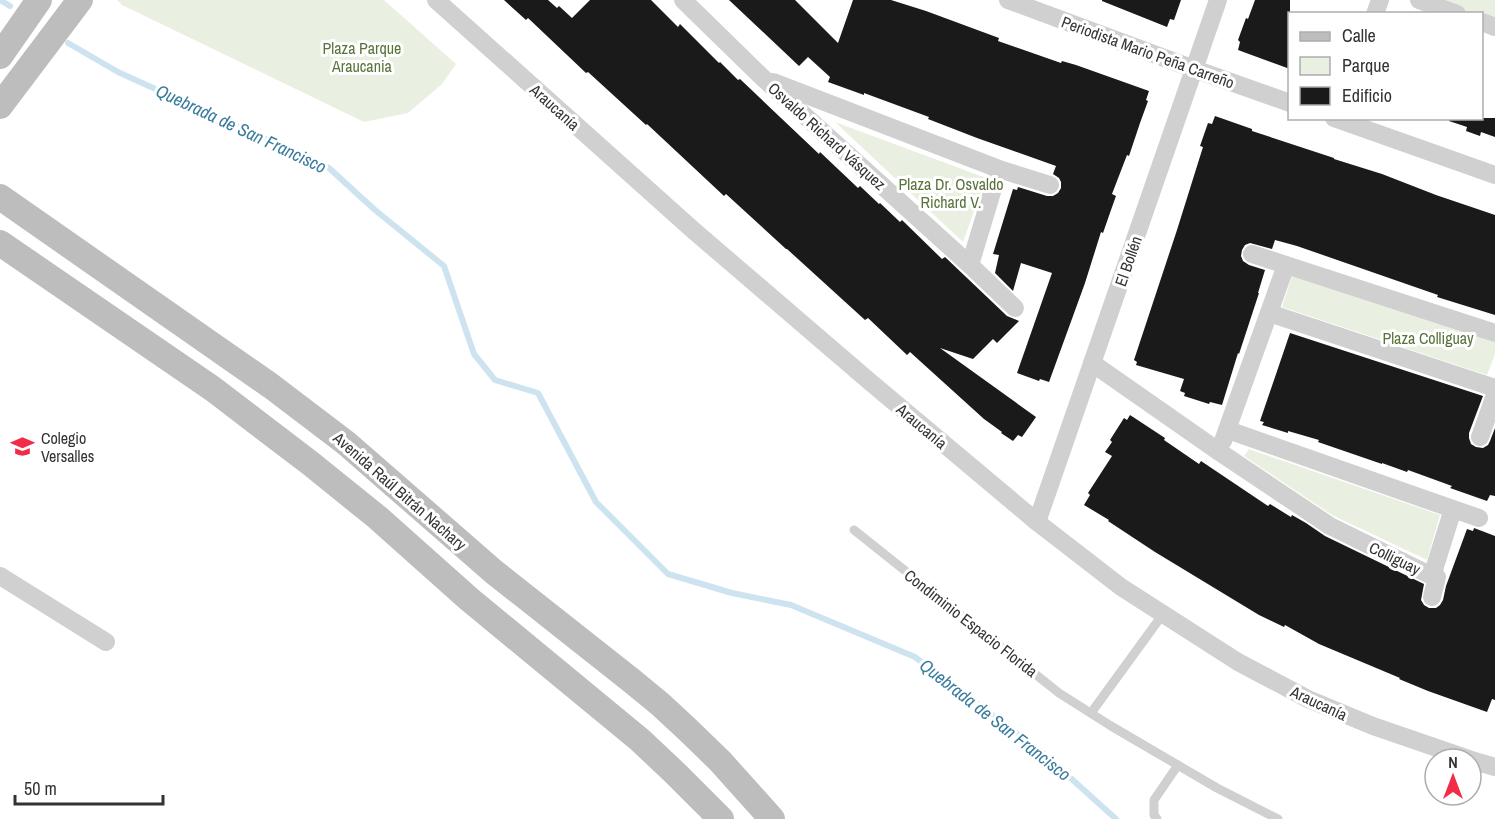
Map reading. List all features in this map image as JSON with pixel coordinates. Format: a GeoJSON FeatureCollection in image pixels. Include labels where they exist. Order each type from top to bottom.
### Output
{"type":"FeatureCollection","features":[{"type":"Feature","properties":{"kind":"street"},"geometry":{"type":"LineString","coordinates":[[0,56],[39,0]]}},
{"type":"Feature","properties":{"kind":"street"},"geometry":{"type":"LineString","coordinates":[[0,106],[80,0]]}},
{"type":"Feature","properties":{"kind":"street","name":"Araucanía"},"geometry":{"type":"LineString","coordinates":[[436,0],[693,230],[878,389],[1037,522],[1121,587],[1238,662],[1308,699],[1373,726],[1435,747]]}},
{"type":"Feature","properties":{"kind":"street","name":"Osvaldo Richard Vásquez"},"geometry":{"type":"LineString","coordinates":[[683,0],[763,78],[1015,308]]}},
{"type":"Feature","properties":{"kind":"street","name":"Periodista Mario Peña Carreño"},"geometry":{"type":"LineString","coordinates":[[1008,0],[1288,102]]}},
{"type":"Feature","properties":{"kind":"street","name":"El Bollén"},"geometry":{"type":"LineString","coordinates":[[1037,522],[1218,0]]}},
{"type":"Feature","properties":{"kind":"street"},"geometry":{"type":"LineString","coordinates":[[1419,0],[1452,12]]}},
{"type":"Feature","properties":{"kind":"street","name":"Osvaldo Richard Vásquez"},"geometry":{"type":"LineString","coordinates":[[763,78],[999,169],[1050,185]]}},
{"type":"Feature","properties":{"kind":"street"},"geometry":{"type":"LineString","coordinates":[[1340,120],[1495,175]]}},
{"type":"Feature","properties":{"kind":"street"},"geometry":{"type":"LineString","coordinates":[[970,265],[999,169]]}},
{"type":"Feature","properties":{"kind":"street","name":"Avenida Raúl Bitrán Nachary"},"geometry":{"type":"LineString","coordinates":[[0,197],[271,386],[346,443],[494,572],[660,704],[720,761],[772,819]]}},
{"type":"Feature","properties":{"kind":"street"},"geometry":{"type":"LineString","coordinates":[[0,243],[213,389],[310,463],[600,705],[675,773],[721,819]]}},
{"type":"Feature","properties":{"kind":"street"},"geometry":{"type":"LineString","coordinates":[[1252,254],[1495,333]]}},
{"type":"Feature","properties":{"kind":"street"},"geometry":{"type":"LineString","coordinates":[[1218,451],[1228,430],[1286,265]]}},
{"type":"Feature","properties":{"kind":"street"},"geometry":{"type":"LineString","coordinates":[[1269,313],[1495,388]]}},
{"type":"Feature","properties":{"kind":"street"},"geometry":{"type":"LineString","coordinates":[[213,389],[232,359]]}},
{"type":"Feature","properties":{"kind":"street","name":"Colliguay"},"geometry":{"type":"LineString","coordinates":[[1092,363],[1330,526],[1432,576],[1453,509]]}},
{"type":"Feature","properties":{"kind":"street"},"geometry":{"type":"LineString","coordinates":[[1480,437],[1495,395]]}},
{"type":"Feature","properties":{"kind":"street"},"geometry":{"type":"LineString","coordinates":[[1228,430],[1479,518]]}},
{"type":"Feature","properties":{"kind":"street"},"geometry":{"type":"LineString","coordinates":[[1432,597],[1437,577],[1433,572]]}},
{"type":"Feature","properties":{"kind":"street"},"geometry":{"type":"LineString","coordinates":[[0,576],[106,642]]}},
{"type":"Feature","properties":{"kind":"lane","name":"Condiminio Espacio Florida"},"geometry":{"type":"LineString","coordinates":[[854,530],[1059,693],[1217,788],[1278,819]]}},
{"type":"Feature","properties":{"kind":"lane"},"geometry":{"type":"LineString","coordinates":[[1091,713],[1163,614]]}},
{"type":"Feature","properties":{"kind":"lane"},"geometry":{"type":"LineString","coordinates":[[1157,819],[1154,815],[1154,800],[1178,765]]}},
{"type":"Feature","properties":{"kind":"green space","name":"Plaza Parque Araucania"},"geometry":{"type":"Polygon","coordinates":[[[117,0],[384,0],[456,64],[442,84],[408,113],[364,122],[122,5],[117,0]]]}},
{"type":"Feature","properties":{"kind":"green space"},"geometry":{"type":"Polygon","coordinates":[[[1433,0],[1495,0],[1495,21],[1483,15],[1483,12],[1469,12],[1433,0]]]}},
{"type":"Feature","properties":{"kind":"green space","name":"Plaza Dr. Osvaldo Richard V."},"geometry":{"type":"Polygon","coordinates":[[[835,122],[986,178],[963,242],[835,122]]]}},
{"type":"Feature","properties":{"kind":"green space","name":"Plaza Colliguay"},"geometry":{"type":"Polygon","coordinates":[[[1292,276],[1495,342],[1495,354],[1487,375],[1282,307],[1292,276]]]}},
{"type":"Feature","properties":{"kind":"green space"},"geometry":{"type":"Polygon","coordinates":[[[1249,449],[1440,515],[1427,560],[1332,515],[1244,456],[1249,449]]]}},
{"type":"Feature","properties":{"kind":"building"},"geometry":{"type":"Polygon","coordinates":[[[504,0],[548,0],[572,18],[590,0],[651,0],[678,27],[680,24],[719,63],[738,80],[740,79],[819,154],[820,152],[858,188],[860,186],[900,222],[902,220],[942,259],[945,257],[1007,316],[1019,321],[997,343],[993,339],[973,359],[940,348],[1036,417],[1022,437],[1018,435],[1013,441],[1001,433],[910,352],[907,355],[868,318],[865,320],[726,194],[724,196],[647,124],[588,72],[586,73],[528,18],[526,20],[504,0]]]}},
{"type":"Feature","properties":{"kind":"building"},"geometry":{"type":"Polygon","coordinates":[[[729,0],[795,0],[838,43],[853,0],[891,0],[999,38],[998,41],[1149,91],[1146,100],[1148,101],[1129,156],[1127,155],[1112,194],[1116,196],[1103,233],[1101,232],[1049,382],[1017,373],[1052,273],[1021,263],[1013,291],[995,273],[999,255],[993,254],[1013,189],[1017,190],[1018,187],[1053,196],[1061,188],[1059,178],[1053,174],[1056,166],[977,138],[864,93],[864,95],[828,82],[830,77],[808,57],[799,66],[729,0]]]}},
{"type":"Feature","properties":{"kind":"building"},"geometry":{"type":"Polygon","coordinates":[[[1102,0],[1181,0],[1174,20],[1170,19],[1167,27],[1102,0]]]}},
{"type":"Feature","properties":{"kind":"building"},"geometry":{"type":"Polygon","coordinates":[[[1255,0],[1290,0],[1288,68],[1238,50],[1240,42],[1238,40],[1246,18],[1248,19],[1255,0]]]}},
{"type":"Feature","properties":{"kind":"building"},"geometry":{"type":"Polygon","coordinates":[[[1215,116],[1252,129],[1252,131],[1382,174],[1495,215],[1495,315],[1437,297],[1438,295],[1297,246],[1275,240],[1272,249],[1250,243],[1242,250],[1243,261],[1265,270],[1222,405],[1210,402],[1209,404],[1184,396],[1185,393],[1180,391],[1184,379],[1136,365],[1137,362],[1134,360],[1203,147],[1200,146],[1208,123],[1212,124],[1215,116]]]}},
{"type":"Feature","properties":{"kind":"building"},"geometry":{"type":"Polygon","coordinates":[[[1495,118],[1495,137],[1481,132],[1480,136],[1466,131],[1467,127],[1449,121],[1495,118]]]}},
{"type":"Feature","properties":{"kind":"building"},"geometry":{"type":"Polygon","coordinates":[[[1290,333],[1483,396],[1469,438],[1471,444],[1483,448],[1488,445],[1495,428],[1495,496],[1490,495],[1487,501],[1408,470],[1407,472],[1382,464],[1318,442],[1319,440],[1262,425],[1264,422],[1260,421],[1290,333]]]}},
{"type":"Feature","properties":{"kind":"building"},"geometry":{"type":"Polygon","coordinates":[[[1130,415],[1199,464],[1201,461],[1268,506],[1270,504],[1291,517],[1292,515],[1325,536],[1424,584],[1421,600],[1429,608],[1436,608],[1443,600],[1467,529],[1473,531],[1474,528],[1495,536],[1495,700],[1492,699],[1487,712],[1399,679],[1259,615],[1155,552],[1084,505],[1090,495],[1088,493],[1112,456],[1105,452],[1112,442],[1110,440],[1124,418],[1127,420],[1130,415]]]}},
{"type":"Feature","properties":{"kind":"waterway","name":"Quebrada de San Francisco"},"geometry":{"type":"LineString","coordinates":[[0,0],[10,6]]}},
{"type":"Feature","properties":{"kind":"waterway","name":"Quebrada de San Francisco"},"geometry":{"type":"LineString","coordinates":[[68,43],[118,72],[329,168],[375,210],[444,266],[474,354],[495,380],[538,393],[596,502],[668,574],[732,593],[791,605],[915,657],[1044,754],[1116,819]]}},
{"type":"Feature","properties":{"kind":"place","name":"Colegio Versalles"},"geometry":{"type":"Point","coordinates":[23,447]}}]}
